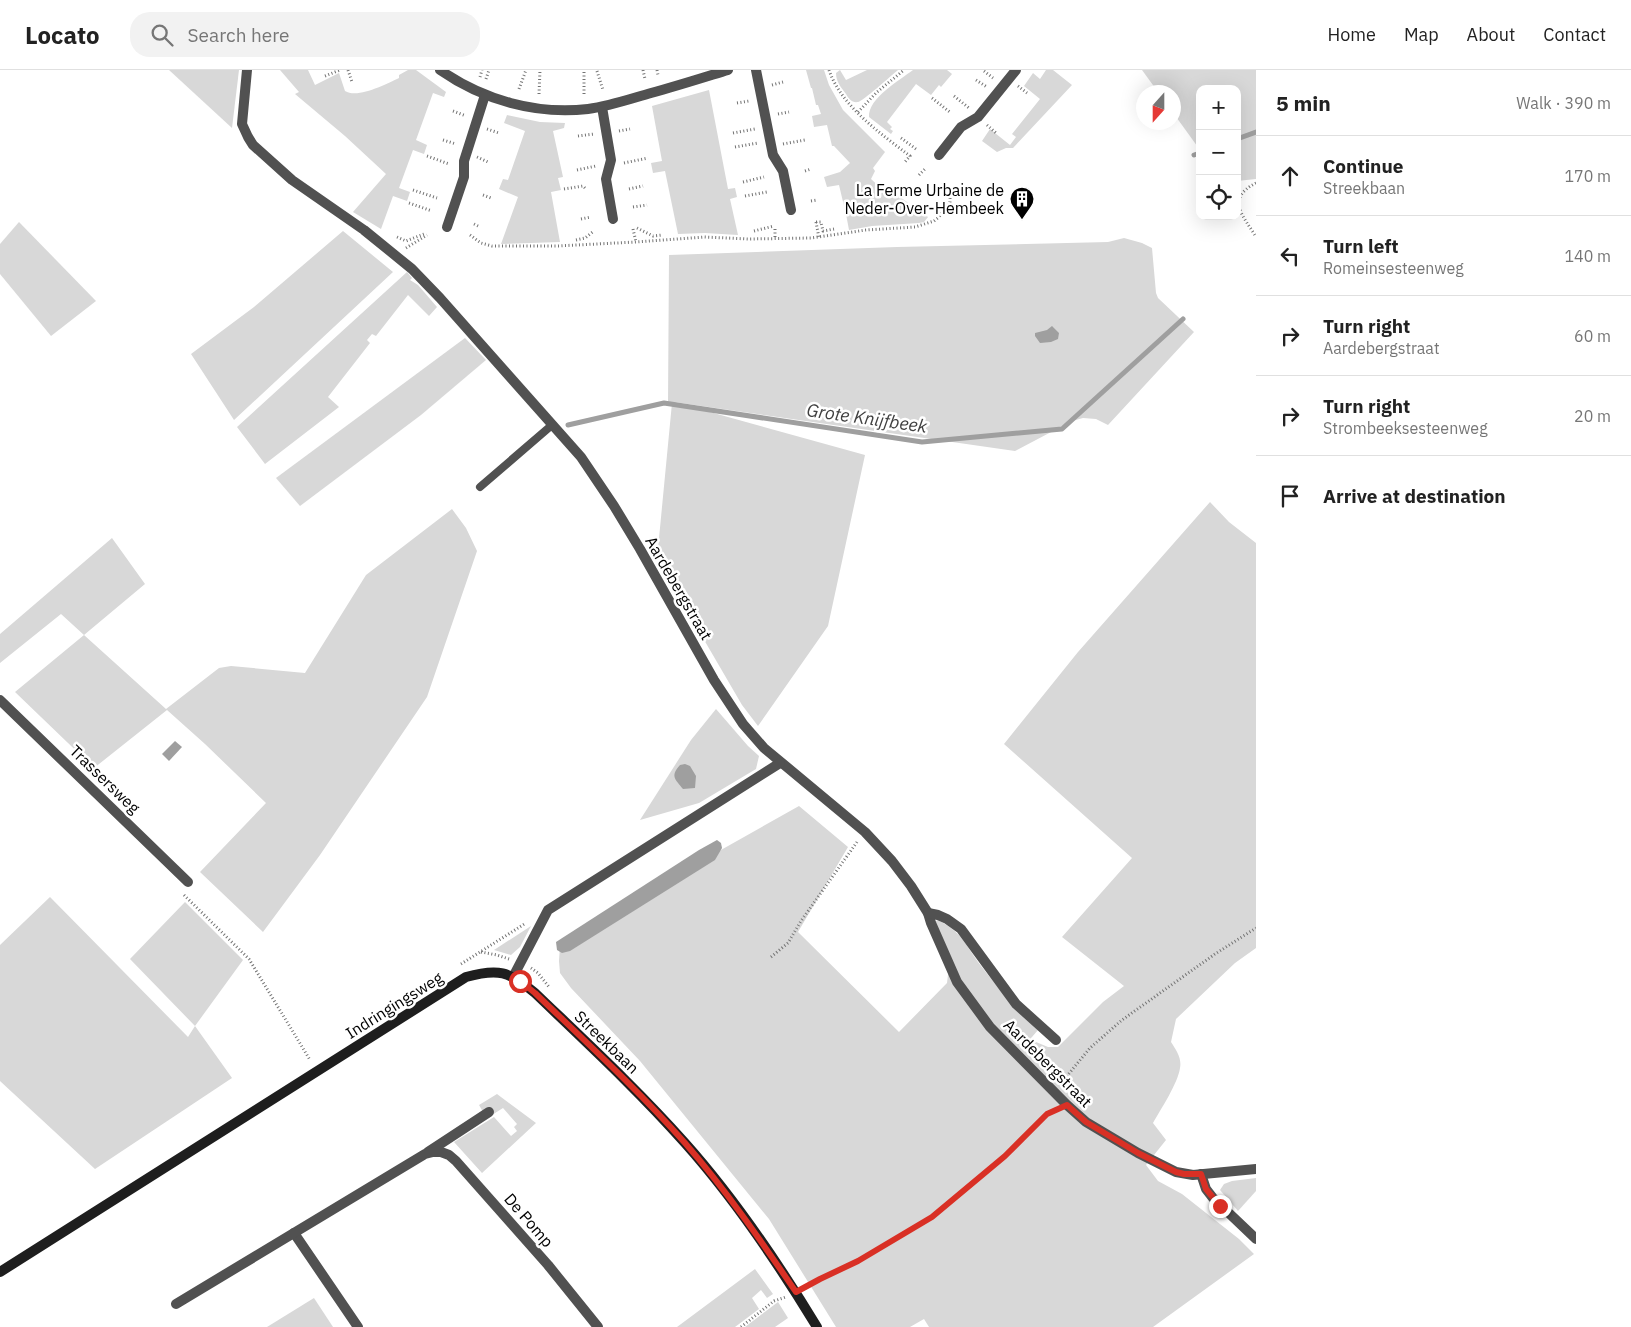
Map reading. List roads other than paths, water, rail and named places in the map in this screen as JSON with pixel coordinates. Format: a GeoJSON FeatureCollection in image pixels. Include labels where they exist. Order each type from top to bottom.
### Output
{"type":"FeatureCollection","features":[{"type":"Feature","properties":{"kind":"street","name":"Aardebergstraat"},"geometry":{"type":"LineString","coordinates":[[246,70],[242,124],[253,145],[292,180],[364,230],[412,269],[440,298],[581,458],[614,506],[733,710],[753,738],[865,832],[901,872],[928,913],[953,974],[972,1004],[990,1027],[1053,1092],[1086,1122],[1138,1153],[1176,1172],[1184,1174],[1256,1169]]}},
{"type":"Feature","properties":{"kind":"street"},"geometry":{"type":"LineString","coordinates":[[440,70],[485,95],[522,106],[556,110],[602,107],[728,70]]}},
{"type":"Feature","properties":{"kind":"street"},"geometry":{"type":"LineString","coordinates":[[756,70],[773,156],[783,171],[790,210]]}},
{"type":"Feature","properties":{"kind":"street"},"geometry":{"type":"LineString","coordinates":[[939,155],[961,126],[978,117],[1016,70]]}},
{"type":"Feature","properties":{"kind":"street"},"geometry":{"type":"LineString","coordinates":[[447,227],[464,177],[464,161],[485,95]]}},
{"type":"Feature","properties":{"kind":"street"},"geometry":{"type":"LineString","coordinates":[[602,107],[611,160],[606,179],[613,219]]}},
{"type":"Feature","properties":{"kind":"street","name":"Trassersweg"},"geometry":{"type":"LineString","coordinates":[[0,700],[188,882]]}},
{"type":"Feature","properties":{"kind":"street"},"geometry":{"type":"LineString","coordinates":[[513,977],[548,910],[780,762]]}},
{"type":"Feature","properties":{"kind":"street","name":"Aardebergstraat"},"geometry":{"type":"LineString","coordinates":[[928,913],[947,919],[961,929],[1016,1004],[1056,1040]]}},
{"type":"Feature","properties":{"kind":"street","name":"Indringingsweg"},"geometry":{"type":"LineString","coordinates":[[0,1272],[466,978],[483,972],[513,977]]}},
{"type":"Feature","properties":{"kind":"street","name":"Streekbaan"},"geometry":{"type":"LineString","coordinates":[[513,977],[535,993],[638,1093],[686,1144],[729,1198],[796,1292],[817,1327]]}},
{"type":"Feature","properties":{"kind":"street"},"geometry":{"type":"LineString","coordinates":[[176,1304],[425,1154],[489,1112]]}},
{"type":"Feature","properties":{"kind":"street","name":"De Pomp"},"geometry":{"type":"LineString","coordinates":[[425,1154],[441,1152],[449,1155],[456,1161],[548,1265],[598,1327]]}},
{"type":"Feature","properties":{"kind":"street"},"geometry":{"type":"LineString","coordinates":[[1201,1174],[1206,1189],[1213,1198],[1256,1239]]}},
{"type":"Feature","properties":{"kind":"street"},"geometry":{"type":"LineString","coordinates":[[294,1233],[358,1327]]}},
{"type":"Feature","properties":{"kind":"lane"},"geometry":{"type":"LineString","coordinates":[[480,487],[552,425]]}},
{"type":"Feature","properties":{"kind":"waterway","name":"Grote Knijfbeek"},"geometry":{"type":"LineString","coordinates":[[1241,138],[1256,132]]}},
{"type":"Feature","properties":{"kind":"waterway","name":"Grote Knijfbeek"},"geometry":{"type":"LineString","coordinates":[[568,425],[664,403],[922,442],[1062,429],[1183,319]]}},
{"type":"Feature","properties":{"kind":"place","name":"La Ferme Urbaine de Neder-Over-Hembeek"},"geometry":{"type":"Point","coordinates":[1022,220]}}]}
